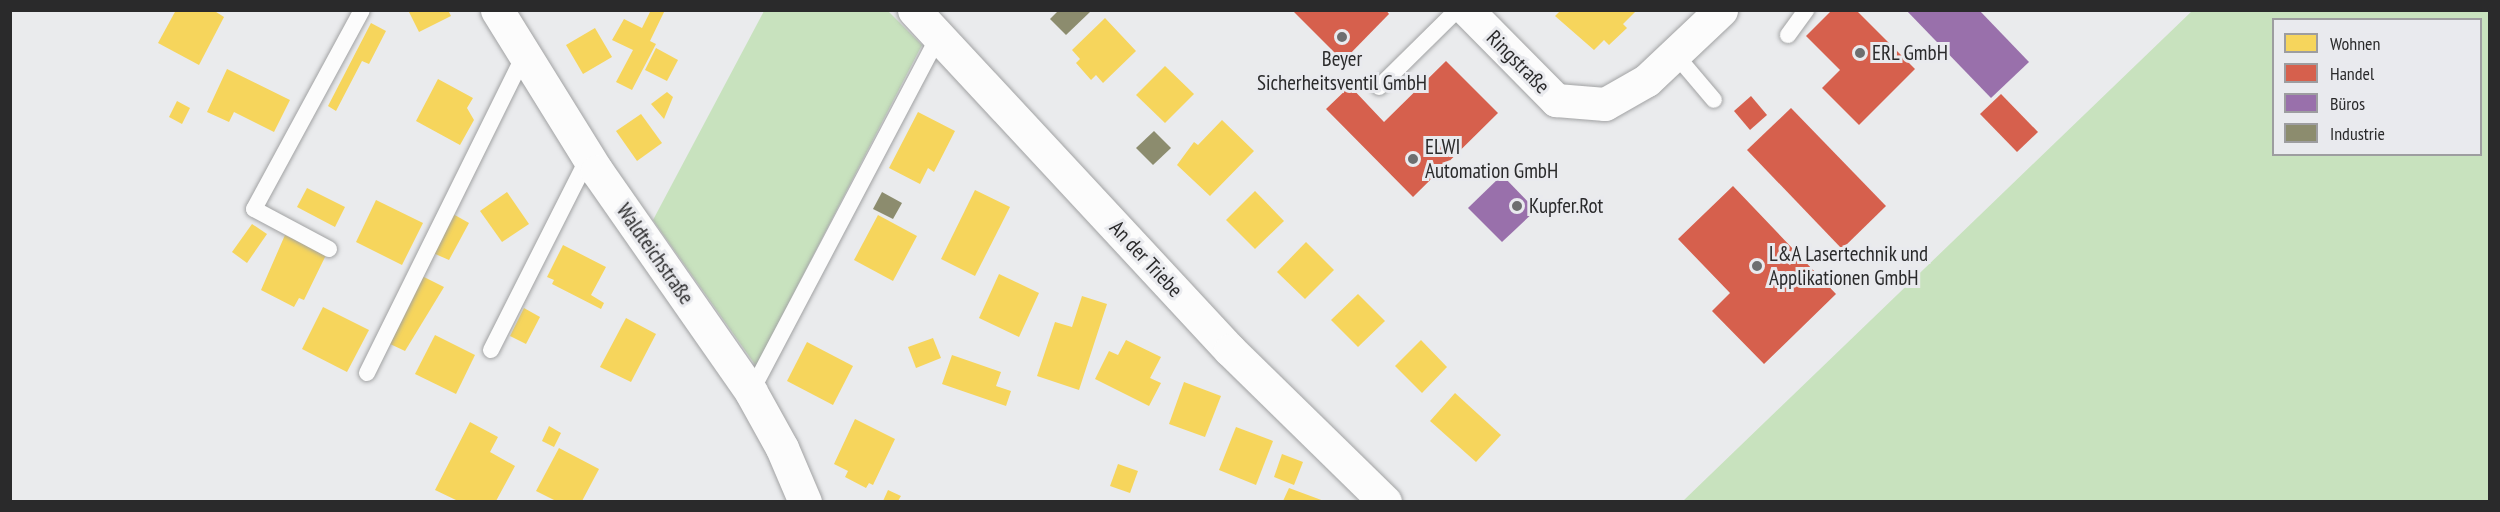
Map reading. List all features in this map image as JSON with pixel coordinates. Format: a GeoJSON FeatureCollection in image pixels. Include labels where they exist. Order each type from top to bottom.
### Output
{"type":"FeatureCollection","features":[{"type":"Feature","properties":{"kind":"street","name":"Waldteichstraße"},"geometry":{"type":"LineString","coordinates":[[497,10],[523,57],[588,158],[751,392],[782,448],[805,501]]}},
{"type":"Feature","properties":{"kind":"street","name":"An der Triebe"},"geometry":{"type":"LineString","coordinates":[[914,10],[1230,350],[1385,501]]}},
{"type":"Feature","properties":{"kind":"street","name":"Ringstraße"},"geometry":{"type":"LineString","coordinates":[[1467,10],[1556,100],[1605,104],[1647,80],[1675,54],[1710,14]]}},
{"type":"Feature","properties":{"kind":"lane"},"geometry":{"type":"LineString","coordinates":[[328,249],[254,209],[362,10]]}},
{"type":"Feature","properties":{"kind":"lane"},"geometry":{"type":"LineString","coordinates":[[1379,87],[1457,10]]}},
{"type":"Feature","properties":{"kind":"lane"},"geometry":{"type":"LineString","coordinates":[[1788,35],[1806,10]]}},
{"type":"Feature","properties":{"kind":"lane"},"geometry":{"type":"LineString","coordinates":[[751,392],[938,37]]}},
{"type":"Feature","properties":{"kind":"lane"},"geometry":{"type":"LineString","coordinates":[[1675,54],[1714,100]]}},
{"type":"Feature","properties":{"kind":"lane"},"geometry":{"type":"LineString","coordinates":[[367,373],[523,57]]}},
{"type":"Feature","properties":{"kind":"lane"},"geometry":{"type":"LineString","coordinates":[[491,350],[588,158]]}},
{"type":"Feature","properties":{"kind":"green space"},"geometry":{"type":"Polygon","coordinates":[[[764,11],[888,11],[922,45],[756,366],[653,220],[764,11]]]}},
{"type":"Feature","properties":{"kind":"green space"},"geometry":{"type":"Polygon","coordinates":[[[2192,11],[2489,11],[2489,501],[1683,501],[2192,11]]]}},
{"type":"Feature","properties":{"kind":"building: Wohnen"},"geometry":{"type":"Polygon","coordinates":[[[176,10],[213,10],[224,17],[199,65],[158,43],[176,10]]]}},
{"type":"Feature","properties":{"kind":"building: Wohnen"},"geometry":{"type":"Polygon","coordinates":[[[408,10],[448,10],[451,16],[419,32],[408,10]]]}},
{"type":"Feature","properties":{"kind":"building: Wohnen"},"geometry":{"type":"Polygon","coordinates":[[[651,10],[665,10],[650,41],[656,44],[632,90],[616,82],[633,50],[612,40],[624,19],[642,28],[651,10]]]}},
{"type":"Feature","properties":{"kind":"building: Wohnen"},"geometry":{"type":"Polygon","coordinates":[[[1561,10],[1637,10],[1623,24],[1627,28],[1609,45],[1604,40],[1594,50],[1555,16],[1561,10]]]}},
{"type":"Feature","properties":{"kind":"building: Wohnen"},"geometry":{"type":"Polygon","coordinates":[[[1105,18],[1136,51],[1103,83],[1096,75],[1091,80],[1076,63],[1080,59],[1072,50],[1105,18]]]}},
{"type":"Feature","properties":{"kind":"building: Wohnen"},"geometry":{"type":"Polygon","coordinates":[[[371,23],[386,31],[369,64],[362,61],[336,111],[328,106],[371,23]]]}},
{"type":"Feature","properties":{"kind":"building: Wohnen"},"geometry":{"type":"Polygon","coordinates":[[[595,28],[612,57],[583,74],[566,45],[595,28]]]}},
{"type":"Feature","properties":{"kind":"building: Wohnen"},"geometry":{"type":"Polygon","coordinates":[[[656,48],[678,60],[667,81],[645,70],[656,48]]]}},
{"type":"Feature","properties":{"kind":"building: Wohnen"},"geometry":{"type":"Polygon","coordinates":[[[1165,66],[1194,94],[1165,123],[1136,95],[1165,66]]]}},
{"type":"Feature","properties":{"kind":"building: Wohnen"},"geometry":{"type":"Polygon","coordinates":[[[227,69],[290,100],[274,132],[234,112],[229,122],[207,112],[227,69]]]}},
{"type":"Feature","properties":{"kind":"building: Wohnen"},"geometry":{"type":"Polygon","coordinates":[[[438,79],[473,98],[467,108],[474,120],[460,145],[416,121],[438,79]]]}},
{"type":"Feature","properties":{"kind":"building: Wohnen"},"geometry":{"type":"Polygon","coordinates":[[[667,92],[673,97],[664,119],[651,104],[667,92]]]}},
{"type":"Feature","properties":{"kind":"building: Wohnen"},"geometry":{"type":"Polygon","coordinates":[[[177,101],[190,108],[182,124],[169,117],[177,101]]]}},
{"type":"Feature","properties":{"kind":"building: Wohnen"},"geometry":{"type":"Polygon","coordinates":[[[918,112],[955,131],[934,172],[928,168],[920,184],[889,168],[918,112]]]}},
{"type":"Feature","properties":{"kind":"building: Wohnen"},"geometry":{"type":"Polygon","coordinates":[[[641,114],[662,143],[637,161],[616,131],[641,114]]]}},
{"type":"Feature","properties":{"kind":"building: Wohnen"},"geometry":{"type":"Polygon","coordinates":[[[1222,120],[1254,151],[1210,196],[1177,165],[1194,142],[1198,145],[1222,120]]]}},
{"type":"Feature","properties":{"kind":"building: Wohnen"},"geometry":{"type":"Polygon","coordinates":[[[307,188],[345,207],[335,227],[297,207],[307,188]]]}},
{"type":"Feature","properties":{"kind":"building: Wohnen"},"geometry":{"type":"Polygon","coordinates":[[[975,190],[1010,207],[975,276],[941,259],[975,190]]]}},
{"type":"Feature","properties":{"kind":"building: Wohnen"},"geometry":{"type":"Polygon","coordinates":[[[1255,191],[1284,221],[1255,249],[1226,220],[1255,191]]]}},
{"type":"Feature","properties":{"kind":"building: Wohnen"},"geometry":{"type":"Polygon","coordinates":[[[507,192],[529,224],[502,242],[480,211],[507,192]]]}},
{"type":"Feature","properties":{"kind":"building: Wohnen"},"geometry":{"type":"Polygon","coordinates":[[[376,200],[423,223],[402,265],[356,242],[376,200]]]}},
{"type":"Feature","properties":{"kind":"building: Wohnen"},"geometry":{"type":"Polygon","coordinates":[[[453,214],[469,223],[449,260],[433,253],[453,214]]]}},
{"type":"Feature","properties":{"kind":"building: Wohnen"},"geometry":{"type":"Polygon","coordinates":[[[878,215],[917,236],[893,281],[854,260],[878,215]]]}},
{"type":"Feature","properties":{"kind":"building: Wohnen"},"geometry":{"type":"Polygon","coordinates":[[[252,224],[267,234],[247,263],[232,252],[252,224]]]}},
{"type":"Feature","properties":{"kind":"building: Wohnen"},"geometry":{"type":"Polygon","coordinates":[[[285,235],[326,255],[304,300],[299,298],[294,307],[261,290],[285,235]]]}},
{"type":"Feature","properties":{"kind":"building: Wohnen"},"geometry":{"type":"Polygon","coordinates":[[[1306,242],[1334,270],[1305,299],[1277,272],[1306,242]]]}},
{"type":"Feature","properties":{"kind":"building: Wohnen"},"geometry":{"type":"Polygon","coordinates":[[[563,245],[606,267],[591,295],[604,303],[601,309],[552,284],[554,280],[547,277],[563,245]]]}},
{"type":"Feature","properties":{"kind":"building: Wohnen"},"geometry":{"type":"Polygon","coordinates":[[[999,274],[1039,293],[1019,337],[979,318],[999,274]]]}},
{"type":"Feature","properties":{"kind":"building: Wohnen"},"geometry":{"type":"Polygon","coordinates":[[[420,275],[444,287],[405,351],[388,343],[420,275]]]}},
{"type":"Feature","properties":{"kind":"building: Wohnen"},"geometry":{"type":"Polygon","coordinates":[[[1358,294],[1385,321],[1358,347],[1331,320],[1358,294]]]}},
{"type":"Feature","properties":{"kind":"building: Wohnen"},"geometry":{"type":"Polygon","coordinates":[[[1082,296],[1107,304],[1079,390],[1037,376],[1055,322],[1072,327],[1082,296]]]}},
{"type":"Feature","properties":{"kind":"building: Wohnen"},"geometry":{"type":"Polygon","coordinates":[[[323,307],[369,330],[347,372],[302,349],[323,307]]]}},
{"type":"Feature","properties":{"kind":"building: Wohnen"},"geometry":{"type":"Polygon","coordinates":[[[524,308],[540,317],[526,344],[510,336],[524,308]]]}},
{"type":"Feature","properties":{"kind":"building: Wohnen"},"geometry":{"type":"Polygon","coordinates":[[[626,318],[656,334],[631,382],[600,367],[626,318]]]}},
{"type":"Feature","properties":{"kind":"building: Wohnen"},"geometry":{"type":"Polygon","coordinates":[[[435,335],[475,355],[456,394],[415,374],[435,335]]]}},
{"type":"Feature","properties":{"kind":"building: Wohnen"},"geometry":{"type":"Polygon","coordinates":[[[933,338],[941,358],[916,368],[908,347],[933,338]]]}},
{"type":"Feature","properties":{"kind":"building: Wohnen"},"geometry":{"type":"Polygon","coordinates":[[[1126,340],[1161,357],[1150,378],[1161,383],[1149,406],[1095,379],[1109,351],[1118,355],[1126,340]]]}},
{"type":"Feature","properties":{"kind":"building: Wohnen"},"geometry":{"type":"Polygon","coordinates":[[[1421,340],[1447,367],[1422,393],[1395,366],[1421,340]]]}},
{"type":"Feature","properties":{"kind":"building: Wohnen"},"geometry":{"type":"Polygon","coordinates":[[[807,342],[853,366],[833,405],[787,381],[807,342]]]}},
{"type":"Feature","properties":{"kind":"building: Wohnen"},"geometry":{"type":"Polygon","coordinates":[[[952,355],[1001,372],[996,386],[1011,391],[1006,406],[942,384],[952,355]]]}},
{"type":"Feature","properties":{"kind":"building: Wohnen"},"geometry":{"type":"Polygon","coordinates":[[[1184,382],[1221,396],[1205,437],[1169,424],[1184,382]]]}},
{"type":"Feature","properties":{"kind":"building: Wohnen"},"geometry":{"type":"Polygon","coordinates":[[[1455,393],[1501,435],[1476,462],[1430,421],[1455,393]]]}},
{"type":"Feature","properties":{"kind":"building: Wohnen"},"geometry":{"type":"Polygon","coordinates":[[[855,419],[895,439],[873,485],[869,483],[866,488],[845,477],[848,471],[834,464],[855,419]]]}},
{"type":"Feature","properties":{"kind":"building: Wohnen"},"geometry":{"type":"Polygon","coordinates":[[[470,422],[498,437],[490,452],[515,466],[496,501],[458,501],[435,490],[470,422]]]}},
{"type":"Feature","properties":{"kind":"building: Wohnen"},"geometry":{"type":"Polygon","coordinates":[[[549,426],[561,433],[554,447],[542,441],[549,426]]]}},
{"type":"Feature","properties":{"kind":"building: Wohnen"},"geometry":{"type":"Polygon","coordinates":[[[1236,427],[1273,441],[1256,485],[1219,470],[1236,427]]]}},
{"type":"Feature","properties":{"kind":"building: Wohnen"},"geometry":{"type":"Polygon","coordinates":[[[559,448],[599,469],[582,501],[556,501],[536,491],[559,448]]]}},
{"type":"Feature","properties":{"kind":"building: Wohnen"},"geometry":{"type":"Polygon","coordinates":[[[1282,454],[1303,462],[1294,485],[1274,477],[1282,454]]]}},
{"type":"Feature","properties":{"kind":"building: Wohnen"},"geometry":{"type":"Polygon","coordinates":[[[1118,464],[1138,471],[1130,493],[1110,486],[1118,464]]]}},
{"type":"Feature","properties":{"kind":"building: Wohnen"},"geometry":{"type":"Polygon","coordinates":[[[1289,488],[1324,501],[1283,501],[1289,488]]]}},
{"type":"Feature","properties":{"kind":"building: Wohnen"},"geometry":{"type":"Polygon","coordinates":[[[888,490],[901,496],[898,501],[883,501],[888,490]]]}},
{"type":"Feature","properties":{"kind":"building: Handel","name":"Beyer Sicherheitsventil GmbH"},"geometry":{"type":"Polygon","coordinates":[[[1292,10],[1386,10],[1389,14],[1343,61],[1292,10]]]}},
{"type":"Feature","properties":{"kind":"building: Handel","name":"ERL GmbH"},"geometry":{"type":"Polygon","coordinates":[[[1832,10],[1856,10],[1915,69],[1859,125],[1822,88],[1840,70],[1806,36],[1832,10]]]}},
{"type":"Feature","properties":{"kind":"building: Handel","name":"ELWI Automation GmbH"},"geometry":{"type":"Polygon","coordinates":[[[1446,61],[1498,113],[1413,197],[1326,109],[1350,86],[1384,122],[1446,61]]]}},
{"type":"Feature","properties":{"kind":"building: Handel"},"geometry":{"type":"Polygon","coordinates":[[[2001,94],[2038,132],[2017,152],[1980,114],[2001,94]]]}},
{"type":"Feature","properties":{"kind":"building: Handel"},"geometry":{"type":"Polygon","coordinates":[[[1751,96],[1767,115],[1750,130],[1734,111],[1751,96]]]}},
{"type":"Feature","properties":{"kind":"building: Handel"},"geometry":{"type":"Polygon","coordinates":[[[1791,108],[1886,206],[1842,249],[1747,150],[1791,108]]]}},
{"type":"Feature","properties":{"kind":"building: Handel","name":"L&A Lasertechnik und Applikationen GmbH"},"geometry":{"type":"Polygon","coordinates":[[[1733,186],[1836,294],[1764,364],[1712,311],[1730,293],[1678,239],[1733,186]]]}},
{"type":"Feature","properties":{"kind":"building: Büros"},"geometry":{"type":"Polygon","coordinates":[[[1906,10],[1979,10],[2029,62],[1991,98],[1906,10]]]}},
{"type":"Feature","properties":{"kind":"building: Büros"},"geometry":{"type":"Polygon","coordinates":[[[1502,175],[1536,210],[1502,242],[1468,208],[1502,175]]]}},
{"type":"Feature","properties":{"kind":"building: Industrie"},"geometry":{"type":"Polygon","coordinates":[[[1059,10],[1089,10],[1090,12],[1066,35],[1050,19],[1059,10]]]}},
{"type":"Feature","properties":{"kind":"building: Industrie"},"geometry":{"type":"Polygon","coordinates":[[[1154,131],[1171,148],[1153,165],[1136,148],[1154,131]]]}},
{"type":"Feature","properties":{"kind":"building: Industrie"},"geometry":{"type":"Polygon","coordinates":[[[882,192],[902,203],[893,219],[873,209],[882,192]]]}},
{"type":"Feature","properties":{"kind":"place","name":"Beyer Sicherheitsventil GmbH"},"geometry":{"type":"Point","coordinates":[1342,37]}},
{"type":"Feature","properties":{"kind":"place","name":"ERL GmbH"},"geometry":{"type":"Point","coordinates":[1860,53]}},
{"type":"Feature","properties":{"kind":"place","name":"ELWI Automation GmbH"},"geometry":{"type":"Point","coordinates":[1413,159]}},
{"type":"Feature","properties":{"kind":"place","name":"Kupfer.Rot"},"geometry":{"type":"Point","coordinates":[1517,206]}},
{"type":"Feature","properties":{"kind":"place","name":"L&A Lasertechnik und Applikationen GmbH"},"geometry":{"type":"Point","coordinates":[1757,266]}}]}
